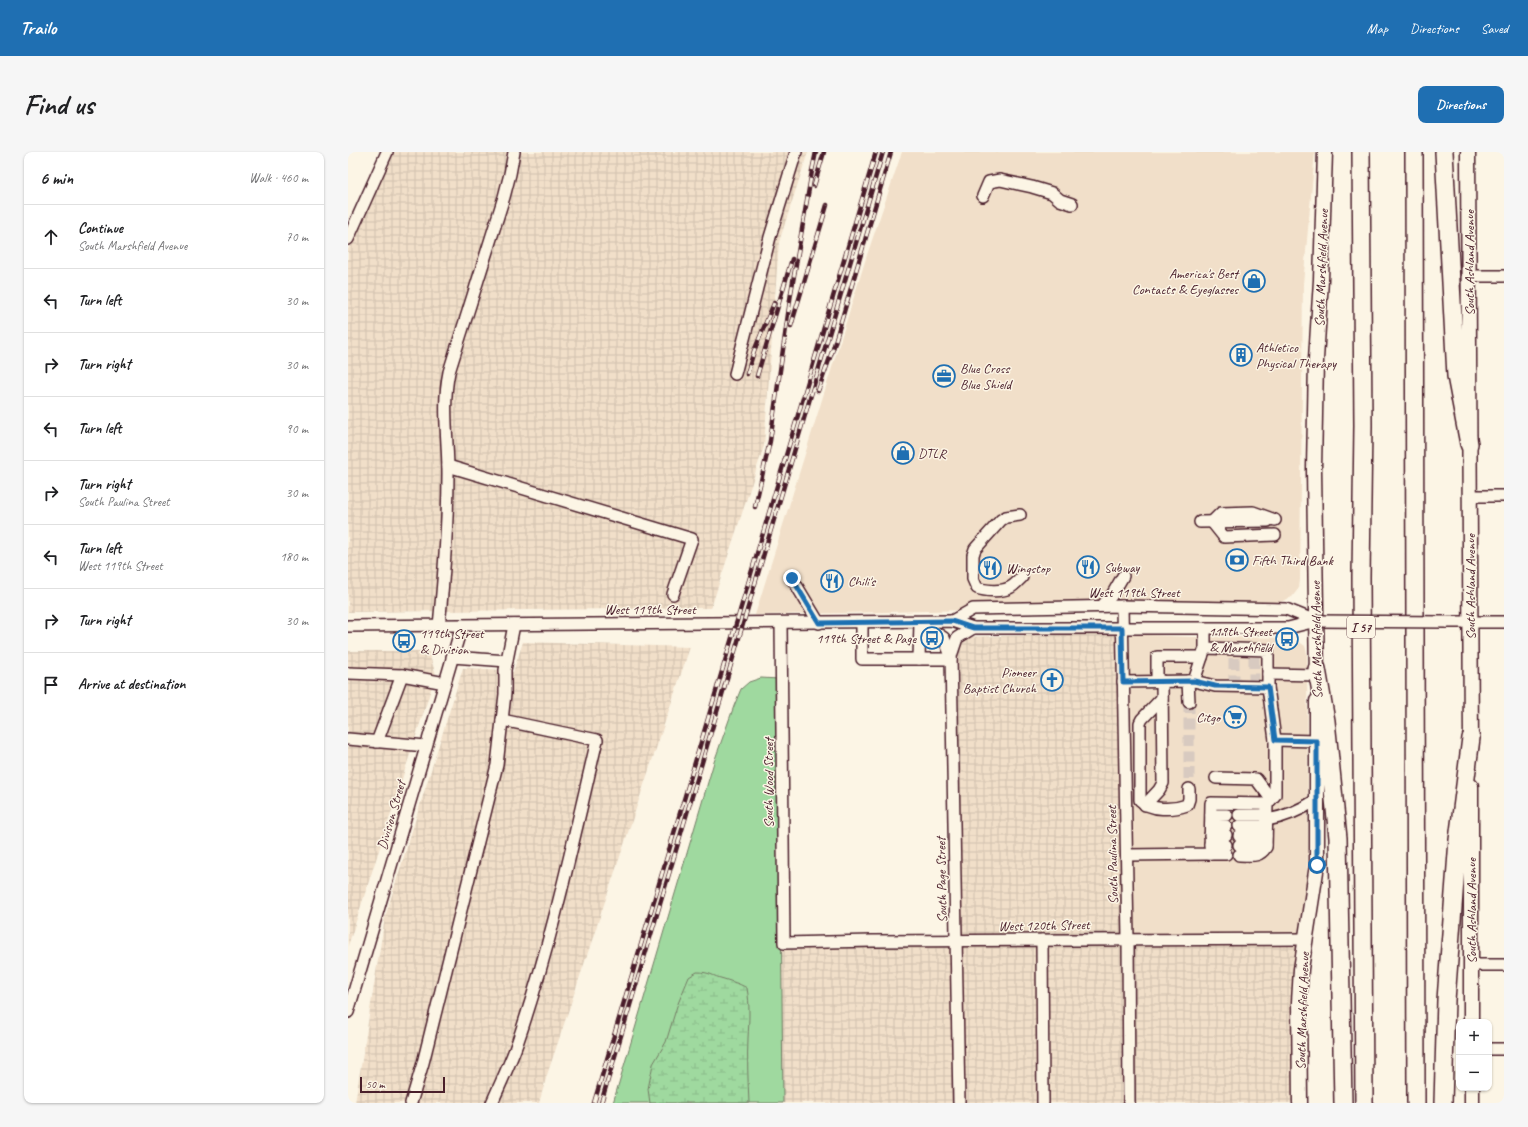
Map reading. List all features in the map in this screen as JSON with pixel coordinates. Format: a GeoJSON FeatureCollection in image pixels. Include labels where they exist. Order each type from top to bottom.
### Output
{"type":"FeatureCollection","features":[{"type":"Feature","properties":{"kind":"highway","name":"I 57"},"geometry":{"type":"LineString","coordinates":[[1362,152],[1363,425],[1361,585],[1364,1103]]}},
{"type":"Feature","properties":{"kind":"highway"},"geometry":{"type":"LineString","coordinates":[[1414,152],[1416,1103]]}},
{"type":"Feature","properties":{"kind":"highway"},"geometry":{"type":"LineString","coordinates":[[1444,152],[1456,376],[1470,444]]}},
{"type":"Feature","properties":{"kind":"highway"},"geometry":{"type":"LineString","coordinates":[[1317,672],[1326,721],[1338,838],[1342,1103]]}},
{"type":"Feature","properties":{"kind":"highway"},"geometry":{"type":"LineString","coordinates":[[1443,1103],[1446,1000],[1456,863],[1471,738]]}},
{"type":"Feature","properties":{"kind":"main road","name":"South Marshfield Avenue"},"geometry":{"type":"LineString","coordinates":[[1300,1103],[1299,1002],[1305,939],[1317,865],[1318,799],[1314,461],[1316,359],[1322,280],[1325,152]]}},
{"type":"Feature","properties":{"kind":"main road","name":"South Ashland Avenue"},"geometry":{"type":"LineString","coordinates":[[1468,152],[1472,1019]]}},
{"type":"Feature","properties":{"kind":"main road"},"geometry":{"type":"LineString","coordinates":[[1472,1091],[1472,1103]]}},
{"type":"Feature","properties":{"kind":"street"},"geometry":{"type":"LineString","coordinates":[[348,239],[387,152]]}},
{"type":"Feature","properties":{"kind":"street"},"geometry":{"type":"LineString","coordinates":[[439,626],[448,516],[448,466],[445,405],[446,389],[449,372],[505,191],[514,152]]}},
{"type":"Feature","properties":{"kind":"street"},"geometry":{"type":"LineString","coordinates":[[735,374],[770,237],[796,152]]}},
{"type":"Feature","properties":{"kind":"street"},"geometry":{"type":"LineString","coordinates":[[983,196],[989,182],[993,180],[1000,180],[1051,200],[1060,200],[1072,204]]}},
{"type":"Feature","properties":{"kind":"street"},"geometry":{"type":"LineString","coordinates":[[1469,276],[1504,276]]}},
{"type":"Feature","properties":{"kind":"street"},"geometry":{"type":"LineString","coordinates":[[448,466],[692,539],[673,594]]}},
{"type":"Feature","properties":{"kind":"street"},"geometry":{"type":"LineString","coordinates":[[1470,496],[1504,496]]}},
{"type":"Feature","properties":{"kind":"street"},"geometry":{"type":"LineString","coordinates":[[1200,522],[1215,526],[1224,537],[1275,528],[1253,512],[1221,513],[1215,526]]}},
{"type":"Feature","properties":{"kind":"street"},"geometry":{"type":"LineString","coordinates":[[1020,515],[1006,517],[1001,520],[978,544],[973,555],[973,579],[977,588],[1003,590],[1013,585],[1022,577]]}},
{"type":"Feature","properties":{"kind":"street"},"geometry":{"type":"LineString","coordinates":[[1102,606],[1112,595],[1123,576]]}},
{"type":"Feature","properties":{"kind":"street"},"geometry":{"type":"LineString","coordinates":[[792,578],[819,623]]}},
{"type":"Feature","properties":{"kind":"street","name":"West 119th Street"},"geometry":{"type":"LineString","coordinates":[[952,621],[973,609],[1122,606],[1286,610],[1316,622]]}},
{"type":"Feature","properties":{"kind":"street","name":"South Paulina Street"},"geometry":{"type":"LineString","coordinates":[[1122,606],[1128,939],[1129,1103]]}},
{"type":"Feature","properties":{"kind":"street","name":"West 119th Street"},"geometry":{"type":"LineString","coordinates":[[348,626],[952,621],[973,628],[1288,628],[1316,622],[1504,622]]}},
{"type":"Feature","properties":{"kind":"street"},"geometry":{"type":"LineString","coordinates":[[862,622],[862,659],[919,659],[951,657]]}},
{"type":"Feature","properties":{"kind":"street"},"geometry":{"type":"LineString","coordinates":[[919,659],[920,622]]}},
{"type":"Feature","properties":{"kind":"street","name":"South Page Street"},"geometry":{"type":"LineString","coordinates":[[920,622],[944,638],[951,657]]}},
{"type":"Feature","properties":{"kind":"street","name":"South Wood Street"},"geometry":{"type":"LineString","coordinates":[[781,623],[784,944]]}},
{"type":"Feature","properties":{"kind":"street","name":"Division Street"},"geometry":{"type":"LineString","coordinates":[[348,1012],[462,625]]}},
{"type":"Feature","properties":{"kind":"street"},"geometry":{"type":"LineString","coordinates":[[411,1103],[495,772],[505,694],[505,670],[514,625]]}},
{"type":"Feature","properties":{"kind":"street","name":"South Page Street"},"geometry":{"type":"LineString","coordinates":[[959,1103],[951,657],[957,638],[973,628]]}},
{"type":"Feature","properties":{"kind":"street"},"geometry":{"type":"LineString","coordinates":[[1188,702],[1191,681],[1203,653],[1205,628]]}},
{"type":"Feature","properties":{"kind":"street"},"geometry":{"type":"LineString","coordinates":[[1146,805],[1163,783],[1162,698],[1157,657],[1203,653],[1254,653],[1268,650],[1268,687],[1275,740],[1275,795],[1269,801],[1211,803],[1211,835]]}},
{"type":"Feature","properties":{"kind":"street"},"geometry":{"type":"LineString","coordinates":[[452,658],[507,661]]}},
{"type":"Feature","properties":{"kind":"street"},"geometry":{"type":"LineString","coordinates":[[1268,674],[1317,672]]}},
{"type":"Feature","properties":{"kind":"street"},"geometry":{"type":"LineString","coordinates":[[348,673],[402,674],[445,683]]}},
{"type":"Feature","properties":{"kind":"street"},"geometry":{"type":"LineString","coordinates":[[377,742],[402,674]]}},
{"type":"Feature","properties":{"kind":"street"},"geometry":{"type":"LineString","coordinates":[[1123,682],[1191,681],[1215,686],[1254,684],[1268,687]]}},
{"type":"Feature","properties":{"kind":"street"},"geometry":{"type":"LineString","coordinates":[[1162,698],[1142,718],[1140,723],[1140,800],[1146,805],[1154,808],[1178,808],[1187,805],[1189,799],[1189,789]]}},
{"type":"Feature","properties":{"kind":"street"},"geometry":{"type":"LineString","coordinates":[[492,1103],[516,1046],[531,1000],[560,898],[597,740],[502,720]]}},
{"type":"Feature","properties":{"kind":"street"},"geometry":{"type":"LineString","coordinates":[[348,739],[426,746]]}},
{"type":"Feature","properties":{"kind":"street"},"geometry":{"type":"LineString","coordinates":[[1275,740],[1317,741]]}},
{"type":"Feature","properties":{"kind":"street"},"geometry":{"type":"LineString","coordinates":[[1216,778],[1256,779],[1269,801],[1263,852],[1257,855],[1239,835]]}},
{"type":"Feature","properties":{"kind":"street"},"geometry":{"type":"LineString","coordinates":[[1239,835],[1266,829],[1284,817],[1304,809],[1318,799]]}},
{"type":"Feature","properties":{"kind":"street"},"geometry":{"type":"LineString","coordinates":[[1239,835],[1266,829]]}},
{"type":"Feature","properties":{"kind":"street"},"geometry":{"type":"LineString","coordinates":[[1211,835],[1226,835]]}},
{"type":"Feature","properties":{"kind":"street"},"geometry":{"type":"LineString","coordinates":[[1211,835],[1226,835]]}},
{"type":"Feature","properties":{"kind":"street"},"geometry":{"type":"LineString","coordinates":[[1126,855],[1211,835],[1226,835]]}},
{"type":"Feature","properties":{"kind":"street","name":"West 120th Street"},"geometry":{"type":"LineString","coordinates":[[784,944],[1128,939],[1305,939]]}},
{"type":"Feature","properties":{"kind":"street"},"geometry":{"type":"LineString","coordinates":[[1042,940],[1043,1103]]}},
{"type":"Feature","properties":{"kind":"street"},"geometry":{"type":"LineString","coordinates":[[1471,964],[1504,964]]}},
{"type":"Feature","properties":{"kind":"street"},"geometry":{"type":"LineString","coordinates":[[1492,1049],[1504,1049]]}},
{"type":"Feature","properties":{"kind":"shaded area"},"geometry":{"type":"Polygon","coordinates":[[[391,152],[808,152],[779,242],[764,446],[711,608],[348,612],[348,250],[391,152]]]}},
{"type":"Feature","properties":{"kind":"shaded area"},"geometry":{"type":"Polygon","coordinates":[[[902,152],[1315,152],[1303,284],[1300,580],[1299,588],[1292,597],[1278,603],[755,615],[867,255],[902,152]]]}},
{"type":"Feature","properties":{"kind":"shaded area"},"geometry":{"type":"Polygon","coordinates":[[[1124,634],[1191,637],[1294,638],[1305,646],[1307,653],[1308,853],[1306,883],[1297,941],[1127,941],[1124,634]]]}},
{"type":"Feature","properties":{"kind":"shaded area"},"geometry":{"type":"Polygon","coordinates":[[[1124,634],[1127,941],[1297,941],[1292,986],[1293,1103],[783,1103],[781,945],[959,944],[955,637],[1124,634]]]}},
{"type":"Feature","properties":{"kind":"shaded area"},"geometry":{"type":"Polygon","coordinates":[[[523,642],[690,647],[547,1075],[539,1103],[355,1103],[385,917],[463,668],[505,670],[513,672],[523,642]]]}},
{"type":"Feature","properties":{"kind":"shaded area"},"geometry":{"type":"Polygon","coordinates":[[[348,651],[428,651],[436,674],[348,946],[348,651]]]}},
{"type":"Feature","properties":{"kind":"green space"},"geometry":{"type":"Polygon","coordinates":[[[761,678],[779,679],[783,1103],[613,1103],[714,762],[741,689],[749,682],[761,678]]]}},
{"type":"Feature","properties":{"kind":"green space"},"geometry":{"type":"Polygon","coordinates":[[[697,972],[708,973],[747,988],[749,1007],[749,1103],[650,1103],[648,1089],[653,1064],[666,1042],[677,1006],[689,977],[697,972]]]}},
{"type":"Feature","properties":{"kind":"tunnel"},"geometry":{"type":"LineString","coordinates":[[1254,657],[1254,681]]}},
{"type":"Feature","properties":{"kind":"tunnel"},"geometry":{"type":"LineString","coordinates":[[1234,658],[1234,681]]}},
{"type":"Feature","properties":{"kind":"tunnel"},"geometry":{"type":"LineString","coordinates":[[1189,702],[1189,789]]}},
{"type":"Feature","properties":{"kind":"railway"},"geometry":{"type":"LineString","coordinates":[[755,507],[770,441],[791,293],[816,152]]}},
{"type":"Feature","properties":{"kind":"railway"},"geometry":{"type":"LineString","coordinates":[[814,186],[824,152]]}},
{"type":"Feature","properties":{"kind":"railway"},"geometry":{"type":"LineString","coordinates":[[594,1103],[876,152]]}},
{"type":"Feature","properties":{"kind":"railway"},"geometry":{"type":"LineString","coordinates":[[601,1103],[883,152]]}},
{"type":"Feature","properties":{"kind":"railway"},"geometry":{"type":"LineString","coordinates":[[818,391],[833,349],[891,152]]}},
{"type":"Feature","properties":{"kind":"railway"},"geometry":{"type":"LineString","coordinates":[[791,326],[827,205]]}},
{"type":"Feature","properties":{"kind":"railway"},"geometry":{"type":"LineString","coordinates":[[757,376],[792,259]]}},
{"type":"Feature","properties":{"kind":"railway"},"geometry":{"type":"LineString","coordinates":[[747,374],[754,351],[774,303]]}},
{"type":"Feature","properties":{"kind":"place","name":"America's Best Contacts & Eyeglasses"},"geometry":{"type":"Point","coordinates":[1254,281]}},
{"type":"Feature","properties":{"kind":"place","name":"Athletico Physical Therapy"},"geometry":{"type":"Point","coordinates":[1241,355]}},
{"type":"Feature","properties":{"kind":"place","name":"Blue Cross Blue Shield"},"geometry":{"type":"Point","coordinates":[944,376]}},
{"type":"Feature","properties":{"kind":"place","name":"DTLR"},"geometry":{"type":"Point","coordinates":[903,453]}},
{"type":"Feature","properties":{"kind":"place","name":"Fifth Third Bank"},"geometry":{"type":"Point","coordinates":[1237,560]}},
{"type":"Feature","properties":{"kind":"place","name":"Subway"},"geometry":{"type":"Point","coordinates":[1088,567]}},
{"type":"Feature","properties":{"kind":"place","name":"Wingstop"},"geometry":{"type":"Point","coordinates":[990,568]}},
{"type":"Feature","properties":{"kind":"place","name":"Chili's"},"geometry":{"type":"Point","coordinates":[832,581]}},
{"type":"Feature","properties":{"kind":"place","name":"119th Street & Page"},"geometry":{"type":"Point","coordinates":[932,638]}},
{"type":"Feature","properties":{"kind":"place","name":"119th Street & Marshfield"},"geometry":{"type":"Point","coordinates":[1287,639]}},
{"type":"Feature","properties":{"kind":"place","name":"119th Street & Division"},"geometry":{"type":"Point","coordinates":[404,641]}},
{"type":"Feature","properties":{"kind":"place","name":"Pioneer Baptist Church"},"geometry":{"type":"Point","coordinates":[1052,680]}},
{"type":"Feature","properties":{"kind":"place","name":"Citgo"},"geometry":{"type":"Point","coordinates":[1235,717]}},
{"type":"Feature","properties":{"kind":"route"},"geometry":{"type":"LineString","coordinates":[[792,578],[819,623],[952,621],[973,628],[1122,628],[1123,682],[1194,681],[1215,686],[1268,687],[1275,740],[1317,741],[1317,865]]}}]}
